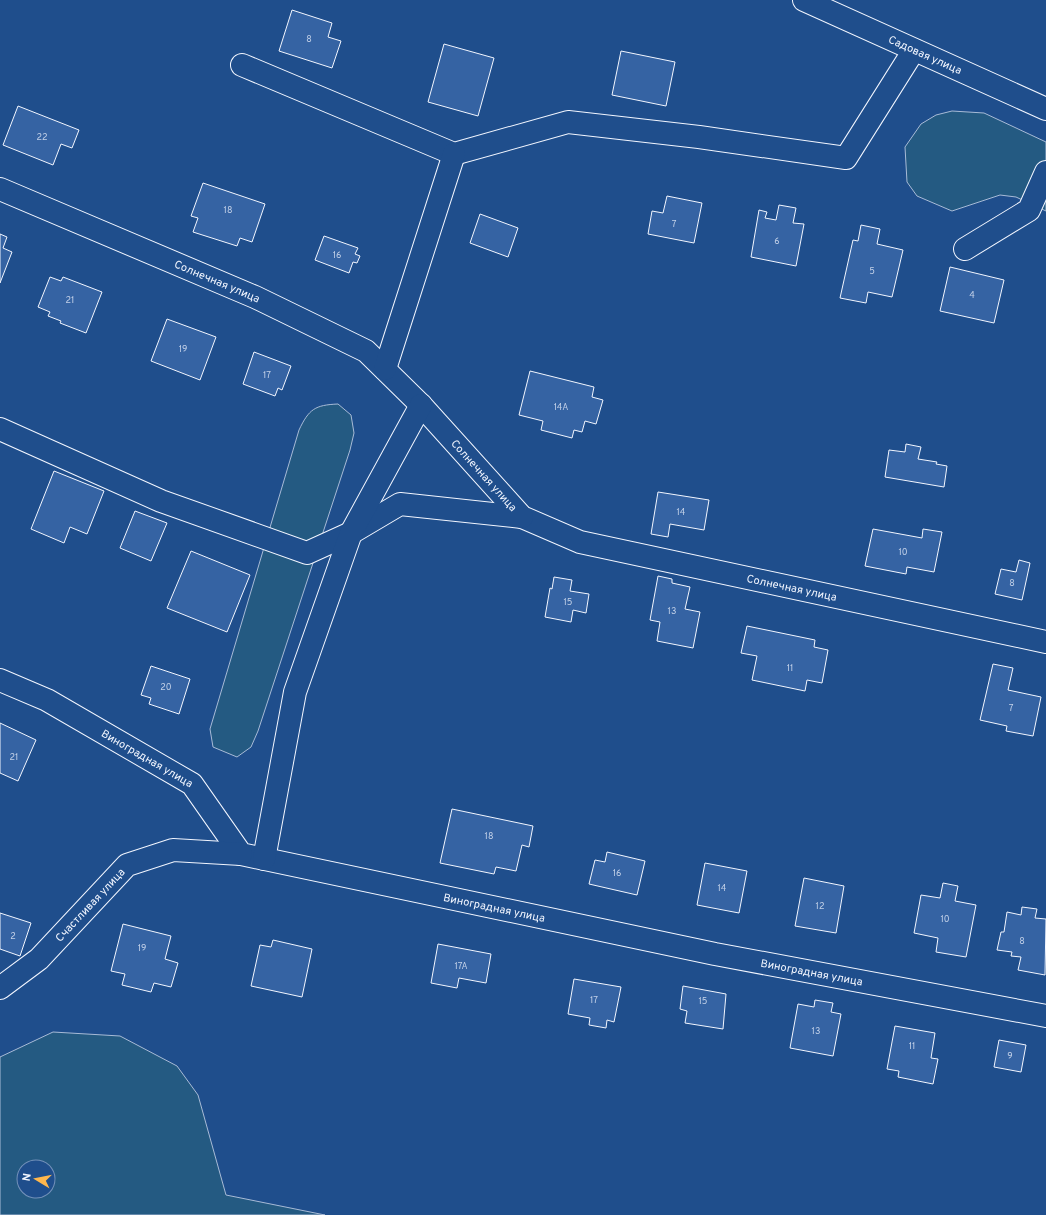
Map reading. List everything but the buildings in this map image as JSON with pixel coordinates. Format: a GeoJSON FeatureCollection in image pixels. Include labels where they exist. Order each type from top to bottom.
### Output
{"type":"FeatureCollection","features":[{"type":"Feature","properties":{"kind":"street","name":"Садовая улица"},"geometry":{"type":"LineString","coordinates":[[804,0],[1046,109]]}},
{"type":"Feature","properties":{"kind":"street"},"geometry":{"type":"LineString","coordinates":[[242,65],[454,154],[568,122],[699,137],[846,158],[914,50]]}},
{"type":"Feature","properties":{"kind":"street"},"geometry":{"type":"LineString","coordinates":[[385,369],[454,154]]}},
{"type":"Feature","properties":{"kind":"street"},"geometry":{"type":"LineString","coordinates":[[964,249],[1029,210],[1046,172]]}},
{"type":"Feature","properties":{"kind":"street","name":"Солнечная улица"},"geometry":{"type":"LineString","coordinates":[[0,189],[255,297],[366,351],[421,405],[522,517],[580,542],[1046,642]]}},
{"type":"Feature","properties":{"kind":"street"},"geometry":{"type":"LineString","coordinates":[[264,859],[295,692],[351,534],[421,405]]}},
{"type":"Feature","properties":{"kind":"street"},"geometry":{"type":"LineString","coordinates":[[0,429],[161,501],[307,554],[351,534],[400,504],[522,517]]}},
{"type":"Feature","properties":{"kind":"street","name":"Виноградная улица"},"geometry":{"type":"LineString","coordinates":[[0,680],[47,700],[192,784],[241,854],[715,954],[1046,1016]]}},
{"type":"Feature","properties":{"kind":"street","name":"Счастливая улица"},"geometry":{"type":"LineString","coordinates":[[0,988],[39,959],[127,865],[173,850],[241,854]]}},
{"type":"Feature","properties":{"kind":"shaded area"},"geometry":{"type":"Polygon","coordinates":[[[952,111],[984,113],[1046,142],[1046,211],[1016,197],[1000,195],[952,211],[917,196],[907,182],[905,147],[921,124],[936,115],[952,111]]]}},
{"type":"Feature","properties":{"kind":"shaded area"},"geometry":{"type":"Polygon","coordinates":[[[338,404],[351,415],[354,433],[350,450],[258,731],[251,747],[237,757],[213,747],[210,729],[299,430],[306,417],[318,407],[338,404]]]}},
{"type":"Feature","properties":{"kind":"shaded area"},"geometry":{"type":"Polygon","coordinates":[[[53,1032],[120,1036],[177,1066],[198,1095],[226,1195],[325,1215],[0,1215],[0,1057],[53,1032]]]}}]}
